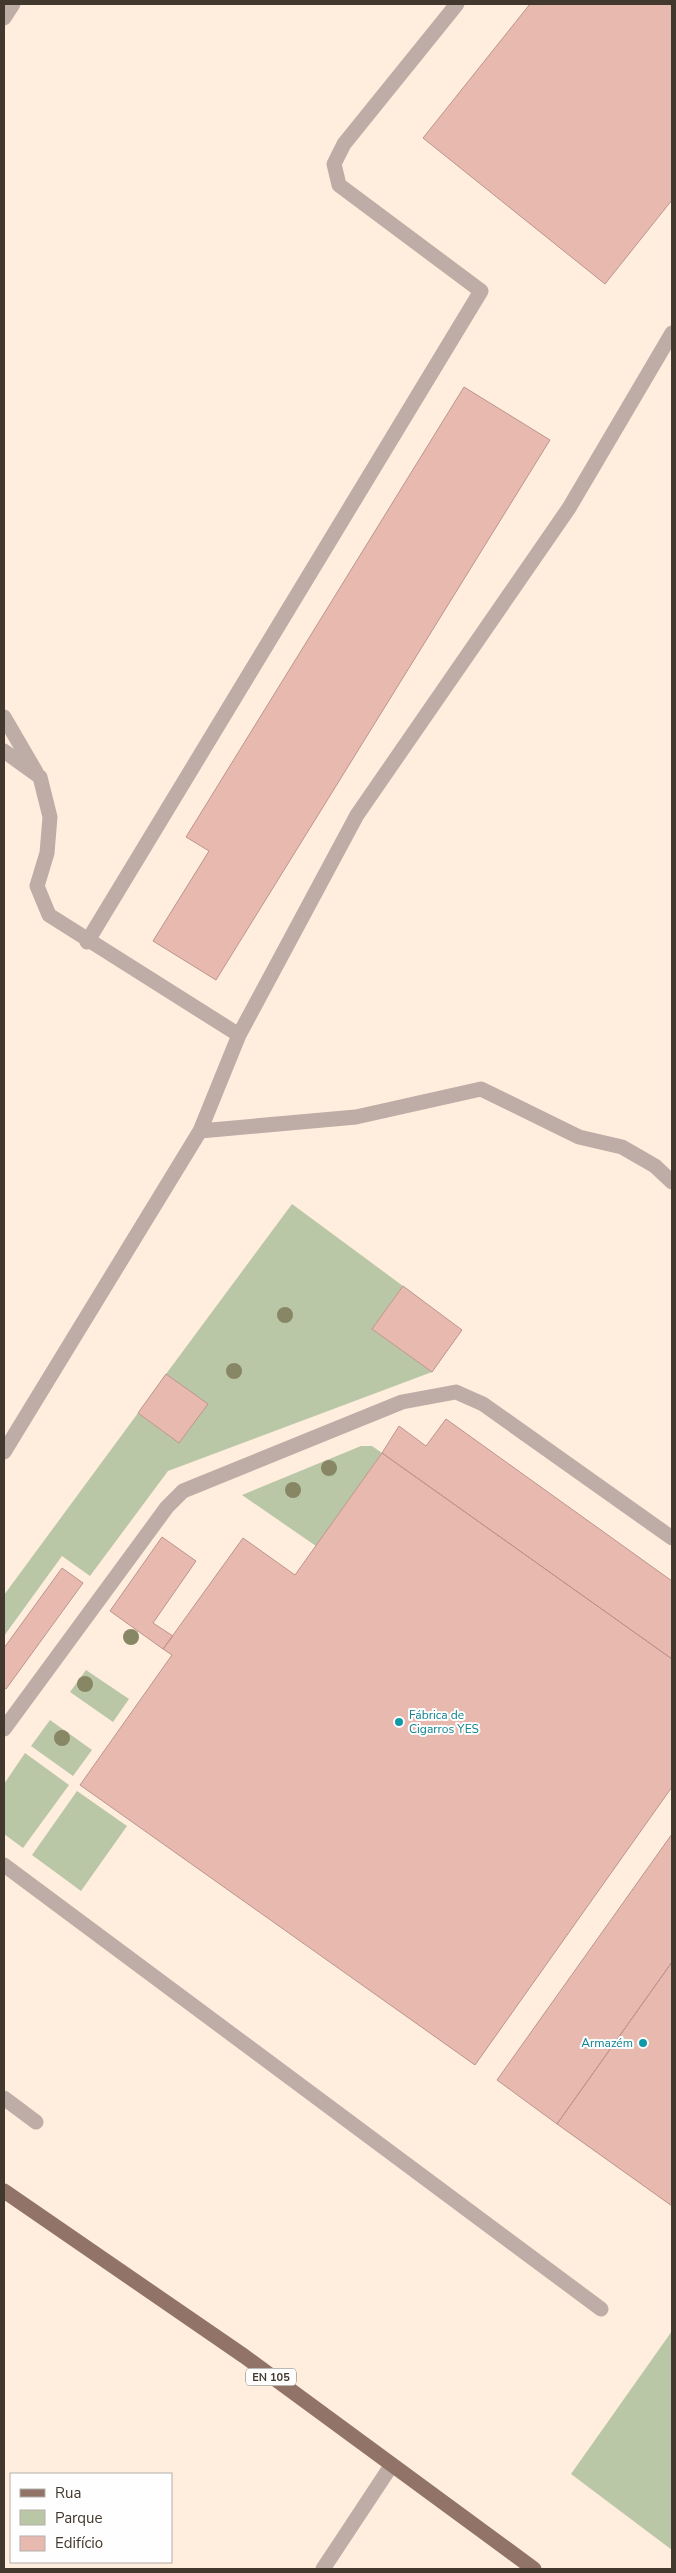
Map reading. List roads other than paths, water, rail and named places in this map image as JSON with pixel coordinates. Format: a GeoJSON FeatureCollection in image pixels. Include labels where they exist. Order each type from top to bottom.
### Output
{"type":"FeatureCollection","features":[{"type":"Feature","properties":{"kind":"main road","name":"EN 105"},"geometry":{"type":"LineString","coordinates":[[4,2191],[244,2356],[391,2466],[534,2569]]}},
{"type":"Feature","properties":{"kind":"street"},"geometry":{"type":"LineString","coordinates":[[4,18],[13,4]]}},
{"type":"Feature","properties":{"kind":"street"},"geometry":{"type":"LineString","coordinates":[[87,942],[481,291],[339,185],[334,164],[344,144],[457,4]]}},
{"type":"Feature","properties":{"kind":"street"},"geometry":{"type":"LineString","coordinates":[[4,1452],[200,1131],[239,1035],[358,815],[569,508],[672,333]]}},
{"type":"Feature","properties":{"kind":"street"},"geometry":{"type":"LineString","coordinates":[[4,717],[40,777],[50,817],[47,852],[37,886],[49,915],[87,942],[239,1035]]}},
{"type":"Feature","properties":{"kind":"street"},"geometry":{"type":"LineString","coordinates":[[4,751],[40,777]]}},
{"type":"Feature","properties":{"kind":"street"},"geometry":{"type":"LineString","coordinates":[[200,1131],[356,1117],[481,1090],[579,1137],[622,1147],[654,1166],[672,1182]]}},
{"type":"Feature","properties":{"kind":"street"},"geometry":{"type":"LineString","coordinates":[[4,1729],[167,1507],[183,1491],[402,1402],[456,1392],[483,1404],[672,1538]]}},
{"type":"Feature","properties":{"kind":"street"},"geometry":{"type":"LineString","coordinates":[[4,1865],[601,2309]]}},
{"type":"Feature","properties":{"kind":"street"},"geometry":{"type":"LineString","coordinates":[[4,2098],[36,2122]]}},
{"type":"Feature","properties":{"kind":"street"},"geometry":{"type":"LineString","coordinates":[[323,2569],[391,2466]]}},
{"type":"Feature","properties":{"kind":"place","name":"Fábrica de Cigarros YES"},"geometry":{"type":"Point","coordinates":[399,1722]}},
{"type":"Feature","properties":{"kind":"place","name":"Armazém"},"geometry":{"type":"Point","coordinates":[643,2043]}}]}
